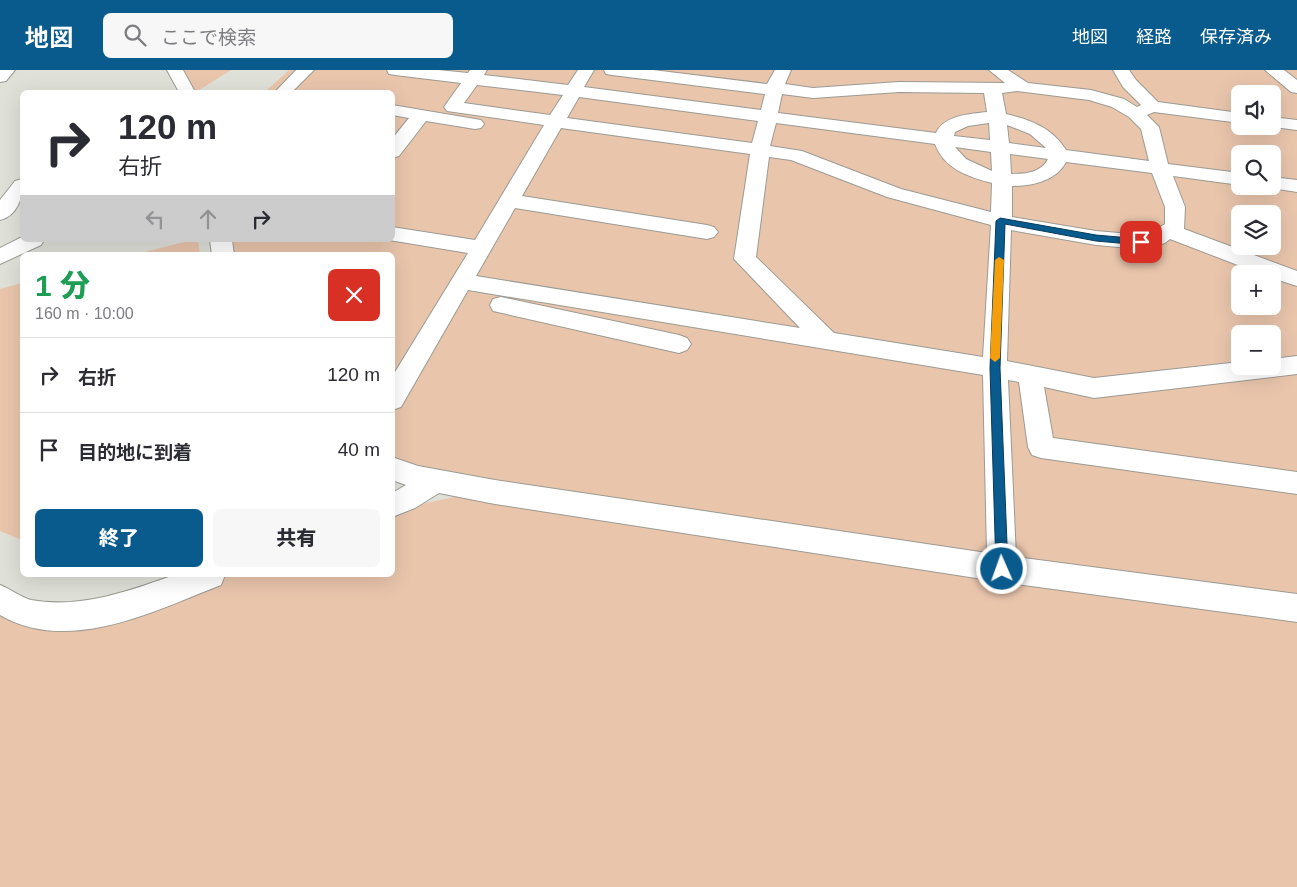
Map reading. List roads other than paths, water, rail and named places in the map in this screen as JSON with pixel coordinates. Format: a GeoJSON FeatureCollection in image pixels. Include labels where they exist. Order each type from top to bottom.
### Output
{"type":"FeatureCollection","features":[{"type":"Feature","properties":{"kind":"lane"},"geometry":{"type":"LineString","coordinates":[[0,77],[7,70]]}},
{"type":"Feature","properties":{"kind":"lane"},"geometry":{"type":"LineString","coordinates":[[175,70],[186,90]]}},
{"type":"Feature","properties":{"kind":"lane"},"geometry":{"type":"LineString","coordinates":[[285,90],[306,70]]}},
{"type":"Feature","properties":{"kind":"lane"},"geometry":{"type":"LineString","coordinates":[[394,70],[475,75],[573,91],[1231,178]]}},
{"type":"Feature","properties":{"kind":"lane"},"geometry":{"type":"LineString","coordinates":[[395,395],[464,282],[586,70]]}},
{"type":"Feature","properties":{"kind":"lane"},"geometry":{"type":"LineString","coordinates":[[612,70],[778,82]]}},
{"type":"Feature","properties":{"kind":"lane"},"geometry":{"type":"LineString","coordinates":[[475,75],[453,107],[795,155],[894,193],[1000,221],[1096,238],[1141,242],[1157,238],[1174,227],[1175,207],[1160,168],[1150,127],[1135,113],[1118,103],[1091,95],[1024,88],[994,78],[813,93],[778,82],[696,70]]}},
{"type":"Feature","properties":{"kind":"lane"},"geometry":{"type":"LineString","coordinates":[[1121,70],[1129,83],[1153,106]]}},
{"type":"Feature","properties":{"kind":"lane"},"geometry":{"type":"LineString","coordinates":[[1273,70],[1297,88]]}},
{"type":"Feature","properties":{"kind":"lane"},"geometry":{"type":"LineString","coordinates":[[994,78],[999,118],[1001,179],[995,368],[1002,569]]}},
{"type":"Feature","properties":{"kind":"lane"},"geometry":{"type":"LineString","coordinates":[[778,82],[760,150],[745,259],[827,341]]}},
{"type":"Feature","properties":{"kind":"lane"},"geometry":{"type":"LineString","coordinates":[[1195,112],[1216,104],[1231,102]]}},
{"type":"Feature","properties":{"kind":"lane"},"geometry":{"type":"LineString","coordinates":[[1135,113],[1153,106],[1231,117]]}},
{"type":"Feature","properties":{"kind":"lane"},"geometry":{"type":"LineString","coordinates":[[395,111],[533,133]]}},
{"type":"Feature","properties":{"kind":"lane"},"geometry":{"type":"LineString","coordinates":[[395,148],[421,115]]}},
{"type":"Feature","properties":{"kind":"lane"},"geometry":{"type":"LineString","coordinates":[[974,118],[999,118],[1029,126],[1044,135],[1054,145],[1057,154],[1056,166],[1046,174],[1032,179],[1001,179],[976,173],[961,166],[949,156],[943,146],[943,139],[948,128],[959,122],[974,118]]}},
{"type":"Feature","properties":{"kind":"lane"},"geometry":{"type":"LineString","coordinates":[[1281,123],[1297,125]]}},
{"type":"Feature","properties":{"kind":"lane"},"geometry":{"type":"LineString","coordinates":[[1281,184],[1297,186]]}},
{"type":"Feature","properties":{"kind":"lane"},"geometry":{"type":"LineString","coordinates":[[0,214],[20,188]]}},
{"type":"Feature","properties":{"kind":"lane"},"geometry":{"type":"LineString","coordinates":[[510,201],[707,232]]}},
{"type":"Feature","properties":{"kind":"lane"},"geometry":{"type":"LineString","coordinates":[[1168,231],[1297,279]]}},
{"type":"Feature","properties":{"kind":"lane"},"geometry":{"type":"LineString","coordinates":[[395,234],[483,248]]}},
{"type":"Feature","properties":{"kind":"lane"},"geometry":{"type":"LineString","coordinates":[[0,257],[29,242]]}},
{"type":"Feature","properties":{"kind":"lane"},"geometry":{"type":"LineString","coordinates":[[464,282],[995,368],[1094,388],[1297,365]]}},
{"type":"Feature","properties":{"kind":"lane"},"geometry":{"type":"LineString","coordinates":[[464,282],[482,301],[679,344]]}},
{"type":"Feature","properties":{"kind":"lane"},"geometry":{"type":"LineString","coordinates":[[1030,375],[1041,447],[1297,483]]}},
{"type":"Feature","properties":{"kind":"lane"},"geometry":{"type":"LineString","coordinates":[[395,469],[417,477],[494,492],[1002,569],[1297,608]]}},
{"type":"Feature","properties":{"kind":"lane"},"geometry":{"type":"LineString","coordinates":[[395,504],[405,500],[436,481]]}},
{"type":"Feature","properties":{"kind":"lane"},"geometry":{"type":"LineString","coordinates":[[0,599],[30,614],[82,616],[125,607],[205,577]]}}]}
